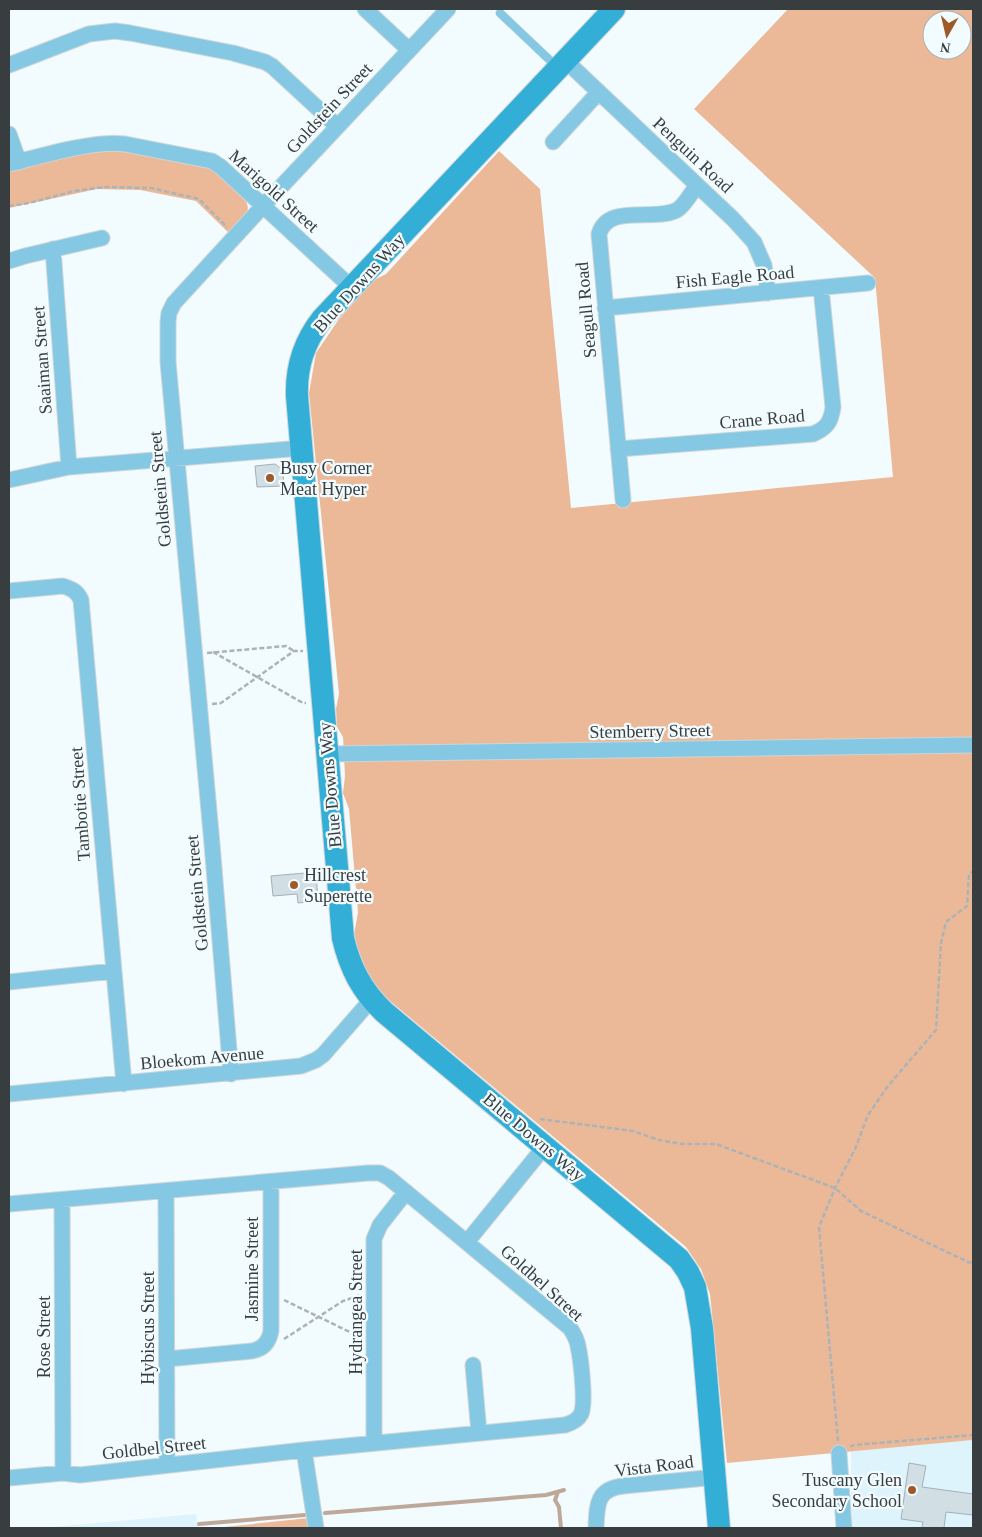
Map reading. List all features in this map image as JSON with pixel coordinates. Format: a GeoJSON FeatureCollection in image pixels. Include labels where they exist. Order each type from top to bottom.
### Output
{"type":"FeatureCollection","features":[{"type":"Feature","properties":{"kind":"street"},"geometry":{"type":"LineString","coordinates":[[365,9],[409,50]]}},
{"type":"Feature","properties":{"kind":"street","name":"Goldstein Street"},"geometry":{"type":"LineString","coordinates":[[231,1074],[168,362],[169,313],[174,303],[236,234],[448,9]]}},
{"type":"Feature","properties":{"kind":"street","name":"Blue Downs Way"},"geometry":{"type":"LineString","coordinates":[[614,9],[322,318],[312,333],[299,364],[296,379],[296,396],[343,938],[347,955],[354,972],[371,1000],[680,1260],[688,1272],[695,1287],[702,1328],[719,1528]]}},
{"type":"Feature","properties":{"kind":"street"},"geometry":{"type":"LineString","coordinates":[[9,65],[89,34],[115,31],[130,33],[233,53],[265,62],[272,66],[337,126]]}},
{"type":"Feature","properties":{"kind":"street","name":"Penguin Road"},"geometry":{"type":"LineString","coordinates":[[562,64],[599,92],[733,219],[754,242],[764,266],[768,293]]}},
{"type":"Feature","properties":{"kind":"street"},"geometry":{"type":"LineString","coordinates":[[553,142],[599,92]]}},
{"type":"Feature","properties":{"kind":"street"},"geometry":{"type":"LineString","coordinates":[[9,134],[14,163]]}},
{"type":"Feature","properties":{"kind":"street","name":"Marigold Street"},"geometry":{"type":"LineString","coordinates":[[14,163],[103,144],[125,144],[212,161],[221,167],[352,288]]}},
{"type":"Feature","properties":{"kind":"street","name":"Seagull Road"},"geometry":{"type":"LineString","coordinates":[[623,500],[599,242],[602,226],[607,221],[616,217],[654,214],[677,209],[697,186]]}},
{"type":"Feature","properties":{"kind":"street"},"geometry":{"type":"LineString","coordinates":[[9,261],[102,238]]}},
{"type":"Feature","properties":{"kind":"street","name":"Saaiman Street"},"geometry":{"type":"LineString","coordinates":[[52,249],[69,467]]}},
{"type":"Feature","properties":{"kind":"street","name":"Fish Eagle Road"},"geometry":{"type":"LineString","coordinates":[[605,308],[868,283]]}},
{"type":"Feature","properties":{"kind":"street","name":"Crane Road"},"geometry":{"type":"LineString","coordinates":[[618,449],[813,434],[822,430],[829,424],[833,407],[821,288]]}},
{"type":"Feature","properties":{"kind":"street"},"geometry":{"type":"LineString","coordinates":[[9,480],[69,467],[302,448]]}},
{"type":"Feature","properties":{"kind":"street","name":"Tambotie Street"},"geometry":{"type":"LineString","coordinates":[[9,591],[62,586],[71,588],[78,593],[81,600],[124,1084]]}},
{"type":"Feature","properties":{"kind":"street","name":"Stemberry Street"},"geometry":{"type":"LineString","coordinates":[[327,754],[973,745]]}},
{"type":"Feature","properties":{"kind":"street"},"geometry":{"type":"LineString","coordinates":[[9,982],[114,971]]}},
{"type":"Feature","properties":{"kind":"street","name":"Bloekom Avenue"},"geometry":{"type":"LineString","coordinates":[[9,1094],[293,1068],[316,1060],[323,1055],[371,1000]]}},
{"type":"Feature","properties":{"kind":"street"},"geometry":{"type":"LineString","coordinates":[[467,1242],[545,1146]]}},
{"type":"Feature","properties":{"kind":"street","name":"Goldbel Street"},"geometry":{"type":"LineString","coordinates":[[9,1204],[374,1172],[384,1175],[570,1328],[578,1346],[584,1402],[582,1413],[570,1424],[304,1450],[80,1475],[63,1473],[9,1478]]}},
{"type":"Feature","properties":{"kind":"street","name":"Jasmine Street"},"geometry":{"type":"LineString","coordinates":[[166,1359],[256,1350],[264,1346],[270,1336],[271,1182]]}},
{"type":"Feature","properties":{"kind":"street","name":"Hybiscus Street"},"geometry":{"type":"LineString","coordinates":[[166,1191],[167,1465]]}},
{"type":"Feature","properties":{"kind":"street","name":"Hydrangea Street"},"geometry":{"type":"LineString","coordinates":[[374,1443],[375,1234],[406,1192]]}},
{"type":"Feature","properties":{"kind":"street","name":"Rose Street"},"geometry":{"type":"LineString","coordinates":[[62,1200],[63,1473]]}},
{"type":"Feature","properties":{"kind":"street"},"geometry":{"type":"LineString","coordinates":[[474,1365],[479,1433]]}},
{"type":"Feature","properties":{"kind":"street"},"geometry":{"type":"LineString","coordinates":[[304,1450],[316,1528]]}},
{"type":"Feature","properties":{"kind":"street"},"geometry":{"type":"LineString","coordinates":[[839,1453],[844,1528]]}},
{"type":"Feature","properties":{"kind":"street","name":"Vista Road"},"geometry":{"type":"LineString","coordinates":[[596,1528],[599,1501],[612,1488],[716,1477]]}},
{"type":"Feature","properties":{"kind":"lane"},"geometry":{"type":"LineString","coordinates":[[500,13],[562,64]]}},
{"type":"Feature","properties":{"kind":"path"},"geometry":{"type":"LineString","coordinates":[[9,206],[29,203],[74,191],[104,187],[151,188],[199,199],[236,234]]}},
{"type":"Feature","properties":{"kind":"path"},"geometry":{"type":"LineString","coordinates":[[194,655],[286,646],[294,651]]}},
{"type":"Feature","properties":{"kind":"path"},"geometry":{"type":"LineString","coordinates":[[199,705],[220,703],[294,651],[309,650]]}},
{"type":"Feature","properties":{"kind":"path"},"geometry":{"type":"LineString","coordinates":[[213,652],[303,703],[308,703]]}},
{"type":"Feature","properties":{"kind":"path"},"geometry":{"type":"LineString","coordinates":[[973,871],[969,875],[967,906],[946,922],[942,943],[936,1030],[888,1086],[868,1115],[856,1149],[835,1188],[818,1227],[839,1453],[854,1445],[973,1435]]}},
{"type":"Feature","properties":{"kind":"path"},"geometry":{"type":"LineString","coordinates":[[536,1118],[576,1125],[633,1131],[660,1140],[682,1144],[716,1144],[835,1188],[861,1211],[973,1263]]}},
{"type":"Feature","properties":{"kind":"path"},"geometry":{"type":"LineString","coordinates":[[270,1336],[284,1339],[343,1301],[374,1291]]}},
{"type":"Feature","properties":{"kind":"path"},"geometry":{"type":"LineString","coordinates":[[270,1293],[374,1345]]}},
{"type":"Feature","properties":{"kind":"shaded area"},"geometry":{"type":"Polygon","coordinates":[[[788,9],[973,9],[973,1440],[727,1463],[710,1294],[701,1269],[686,1247],[384,996],[364,969],[354,935],[358,912],[349,809],[343,793],[345,776],[343,737],[337,727],[336,709],[339,694],[309,393],[316,353],[339,319],[374,280],[386,274],[499,151],[540,189],[571,508],[893,477],[875,278],[694,109],[788,9]]]}},
{"type":"Feature","properties":{"kind":"shaded area"},"geometry":{"type":"Polygon","coordinates":[[[114,148],[202,164],[216,172],[239,191],[248,206],[246,215],[230,234],[196,201],[140,190],[97,189],[9,208],[9,170],[114,148]]]}},
{"type":"Feature","properties":{"kind":"shaded area","name":"Tuscany Glen Secondary School"},"geometry":{"type":"Polygon","coordinates":[[[973,1440],[973,1528],[852,1528],[851,1451],[973,1440]]]}},
{"type":"Feature","properties":{"kind":"shaded area"},"geometry":{"type":"Polygon","coordinates":[[[196,1514],[198,1528],[41,1528],[196,1514]]]}},
{"type":"Feature","properties":{"kind":"shaded area"},"geometry":{"type":"Polygon","coordinates":[[[309,1518],[311,1528],[215,1528],[309,1518]]]}},
{"type":"Feature","properties":{"kind":"building","name":"Busy Corner Meat Hyper"},"geometry":{"type":"Polygon","coordinates":[[[275,464],[283,470],[284,486],[257,487],[255,466],[275,464]]]}},
{"type":"Feature","properties":{"kind":"building","name":"Hillcrest Superette"},"geometry":{"type":"Polygon","coordinates":[[[316,872],[318,901],[298,903],[297,894],[273,896],[271,876],[316,872]]]}},
{"type":"Feature","properties":{"kind":"building"},"geometry":{"type":"Polygon","coordinates":[[[909,1463],[926,1466],[922,1487],[973,1494],[973,1515],[946,1512],[944,1528],[922,1528],[923,1522],[901,1519],[909,1463]]]}},
{"type":"Feature","properties":{"kind":"waterway"},"geometry":{"type":"LineString","coordinates":[[325,1513],[546,1495],[564,1490]]}},
{"type":"Feature","properties":{"kind":"waterway"},"geometry":{"type":"LineString","coordinates":[[558,1492],[555,1500],[559,1507],[561,1528]]}},
{"type":"Feature","properties":{"kind":"waterway"},"geometry":{"type":"LineString","coordinates":[[199,1524],[305,1515]]}},
{"type":"Feature","properties":{"kind":"place","name":"Busy Corner Meat Hyper"},"geometry":{"type":"Point","coordinates":[270,478]}},
{"type":"Feature","properties":{"kind":"place","name":"Hillcrest Superette"},"geometry":{"type":"Point","coordinates":[294,885]}},
{"type":"Feature","properties":{"kind":"place","name":"Tuscany Glen Secondary School"},"geometry":{"type":"Point","coordinates":[912,1490]}}]}
